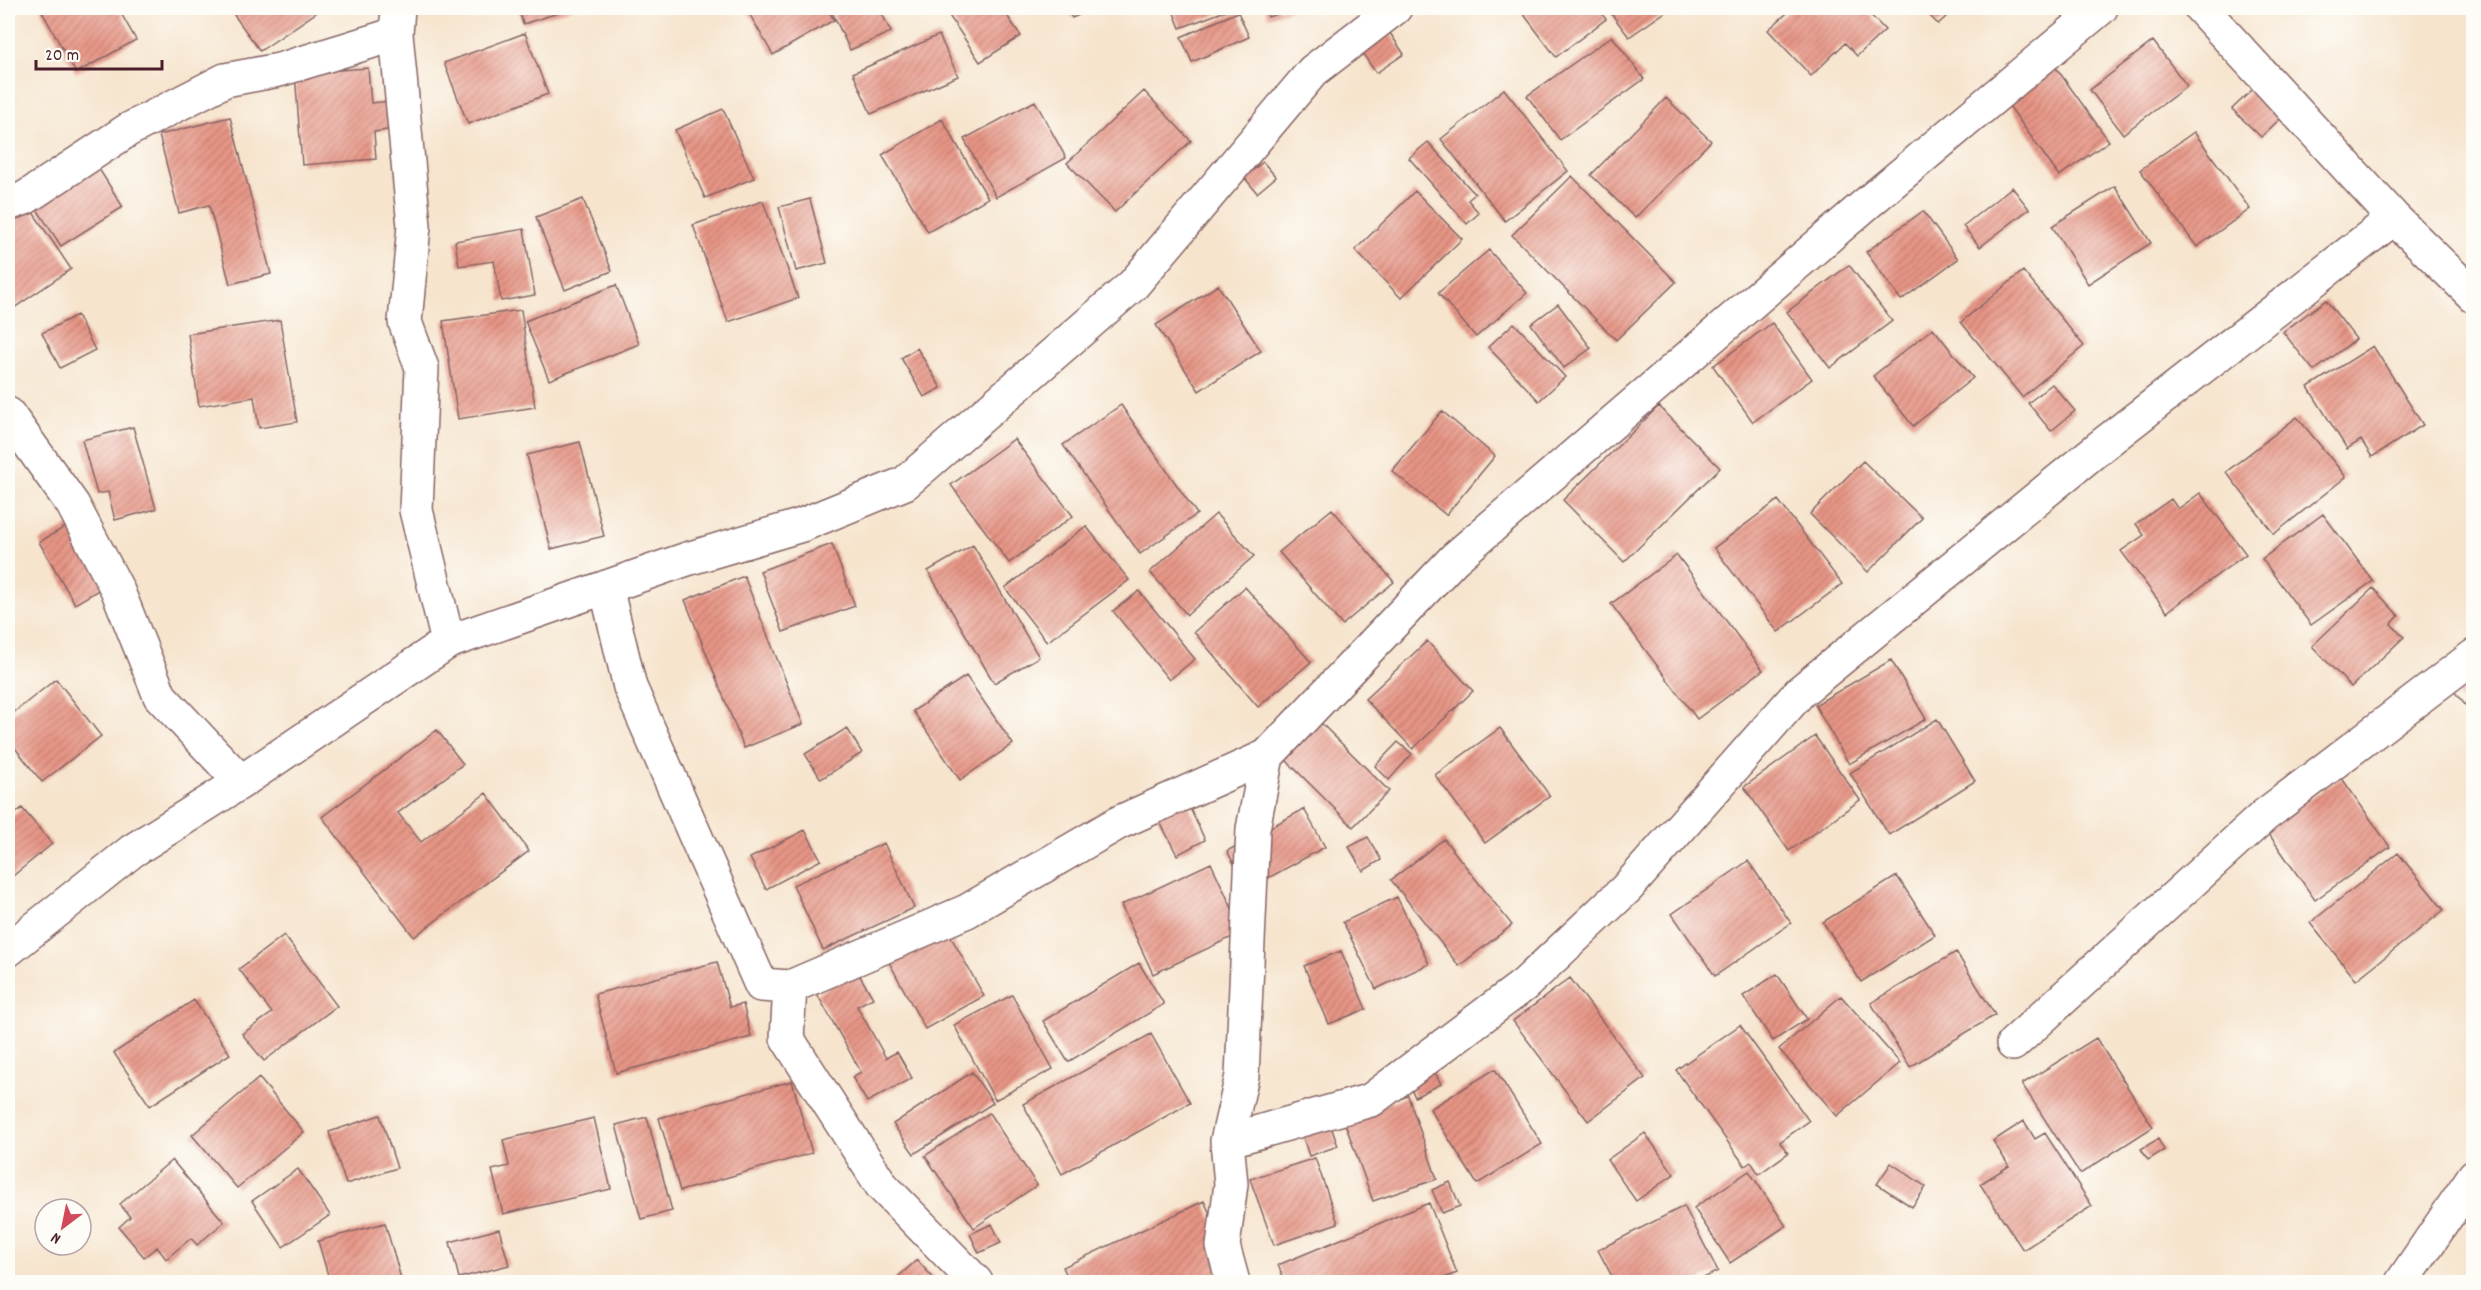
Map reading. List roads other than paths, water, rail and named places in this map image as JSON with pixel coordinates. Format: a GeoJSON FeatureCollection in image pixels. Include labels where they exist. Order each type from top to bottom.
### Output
{"type":"FeatureCollection","features":[{"type":"Feature","properties":{"kind":"street"},"geometry":{"type":"LineString","coordinates":[[8,950],[132,851],[241,782],[448,642],[687,559],[802,525],[905,483],[1133,285],[1313,71],[1395,8]]}},
{"type":"Feature","properties":{"kind":"street"},"geometry":{"type":"LineString","coordinates":[[606,587],[630,687],[761,985],[790,987],[967,911],[1118,823],[1267,756],[1454,559],[1865,205],[2101,8]]}},
{"type":"Feature","properties":{"kind":"street"},"geometry":{"type":"LineString","coordinates":[[2201,8],[2394,218],[2474,296]]}},
{"type":"Feature","properties":{"kind":"street"},"geometry":{"type":"LineString","coordinates":[[8,204],[25,198],[128,130],[225,80],[279,70],[397,21],[414,226],[405,322],[422,368],[416,510],[448,642]]}},
{"type":"Feature","properties":{"kind":"street"},"geometry":{"type":"LineString","coordinates":[[1227,1141],[1371,1100],[1524,985],[1627,888],[1800,692],[2101,446],[2394,218]]}},
{"type":"Feature","properties":{"kind":"street"},"geometry":{"type":"LineString","coordinates":[[8,414],[73,505],[117,589],[160,696],[241,782]]}},
{"type":"Feature","properties":{"kind":"street"},"geometry":{"type":"LineString","coordinates":[[2013,1044],[2265,815],[2474,656]]}},
{"type":"Feature","properties":{"kind":"street"},"geometry":{"type":"LineString","coordinates":[[1233,1282],[1224,1246],[1231,1184],[1227,1141],[1242,1076],[1253,829],[1267,756]]}},
{"type":"Feature","properties":{"kind":"street"},"geometry":{"type":"LineString","coordinates":[[790,987],[787,1038],[882,1186],[976,1282]]}},
{"type":"Feature","properties":{"kind":"street"},"geometry":{"type":"LineString","coordinates":[[2402,1282],[2474,1176]]}}]}
